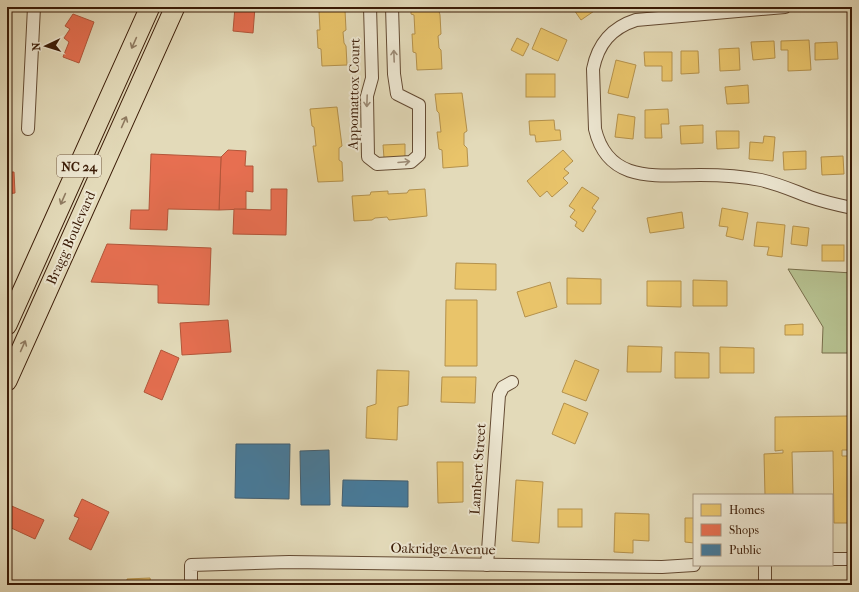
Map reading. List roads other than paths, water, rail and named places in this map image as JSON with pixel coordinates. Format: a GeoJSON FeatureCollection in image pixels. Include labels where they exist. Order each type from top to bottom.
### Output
{"type":"FeatureCollection","features":[{"type":"Feature","properties":{"kind":"main road","name":"Bragg Boulevard"},"geometry":{"type":"LineString","coordinates":[[7,324],[150,7]]}},
{"type":"Feature","properties":{"kind":"main road","name":"Bragg Boulevard"},"geometry":{"type":"LineString","coordinates":[[7,381],[175,7]]}},
{"type":"Feature","properties":{"kind":"street"},"geometry":{"type":"LineString","coordinates":[[28,129],[34,7]]}},
{"type":"Feature","properties":{"kind":"street","name":"Appomattox Court"},"geometry":{"type":"LineString","coordinates":[[370,7],[372,78],[367,96],[368,157],[377,164],[411,162],[418,155],[419,105],[397,94],[392,7]]}},
{"type":"Feature","properties":{"kind":"street"},"geometry":{"type":"LineString","coordinates":[[784,7],[636,20],[620,26],[601,44],[593,69],[595,129],[597,137],[605,152],[617,164],[641,175],[736,177],[761,180],[786,187],[827,203],[852,208]]}},
{"type":"Feature","properties":{"kind":"street","name":"Lambert Street"},"geometry":{"type":"LineString","coordinates":[[487,565],[499,395],[503,387],[512,382]]}},
{"type":"Feature","properties":{"kind":"street"},"geometry":{"type":"LineString","coordinates":[[833,559],[852,559]]}},
{"type":"Feature","properties":{"kind":"street","name":"Oakridge Avenue"},"geometry":{"type":"LineString","coordinates":[[191,585],[191,565],[289,562],[487,565],[693,565]]}},
{"type":"Feature","properties":{"kind":"street"},"geometry":{"type":"LineString","coordinates":[[765,566],[765,585]]}}]}
